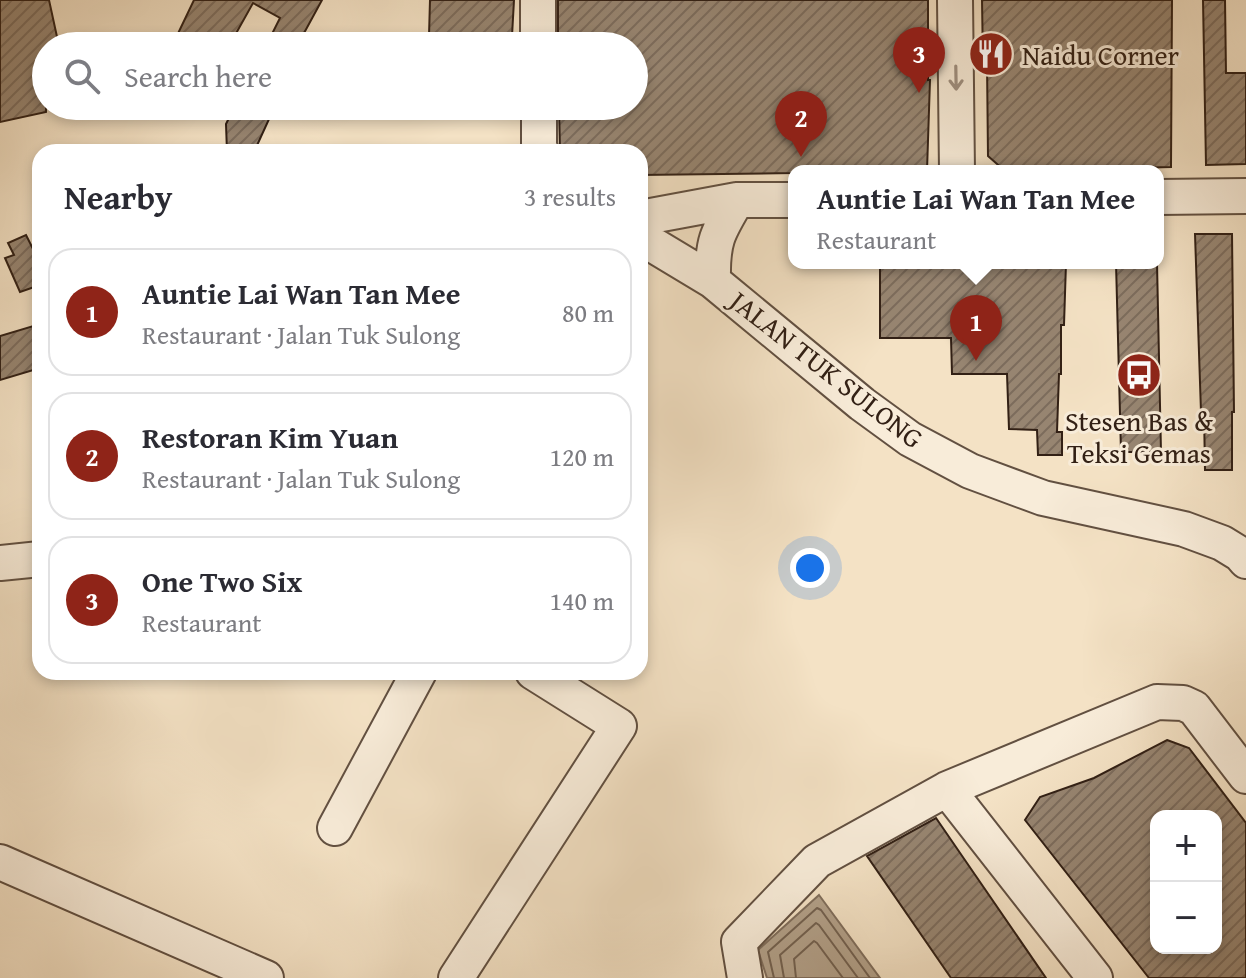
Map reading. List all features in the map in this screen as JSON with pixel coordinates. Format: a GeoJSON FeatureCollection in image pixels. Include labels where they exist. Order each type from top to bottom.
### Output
{"type":"FeatureCollection","features":[{"type":"Feature","properties":{"kind":"street"},"geometry":{"type":"LineString","coordinates":[[538,0],[538,32]]}},
{"type":"Feature","properties":{"kind":"street"},"geometry":{"type":"LineString","coordinates":[[955,0],[957,165]]}},
{"type":"Feature","properties":{"kind":"street"},"geometry":{"type":"LineString","coordinates":[[539,120],[539,144]]}},
{"type":"Feature","properties":{"kind":"street"},"geometry":{"type":"LineString","coordinates":[[1164,197],[1246,196]]}},
{"type":"Feature","properties":{"kind":"street"},"geometry":{"type":"LineString","coordinates":[[713,281],[712,255],[719,230],[737,200]]}},
{"type":"Feature","properties":{"kind":"street"},"geometry":{"type":"LineString","coordinates":[[648,217],[737,200],[788,200]]}},
{"type":"Feature","properties":{"kind":"street","name":"JALAN TUK SULONG"},"geometry":{"type":"LineString","coordinates":[[648,242],[713,281],[910,439],[970,471],[1043,498],[1184,529],[1222,543],[1246,561]]}},
{"type":"Feature","properties":{"kind":"street"},"geometry":{"type":"LineString","coordinates":[[0,563],[32,560]]}},
{"type":"Feature","properties":{"kind":"street"},"geometry":{"type":"LineString","coordinates":[[335,828],[415,680]]}},
{"type":"Feature","properties":{"kind":"street"},"geometry":{"type":"LineString","coordinates":[[456,978],[619,726],[546,680]]}},
{"type":"Feature","properties":{"kind":"street"},"geometry":{"type":"LineString","coordinates":[[745,978],[739,942],[817,861],[947,789],[1157,702],[1183,703],[1194,708],[1246,776]]}},
{"type":"Feature","properties":{"kind":"street"},"geometry":{"type":"LineString","coordinates":[[947,789],[1095,978]]}},
{"type":"Feature","properties":{"kind":"street"},"geometry":{"type":"LineString","coordinates":[[0,862],[266,978]]}},
{"type":"Feature","properties":{"kind":"water"},"geometry":{"type":"Polygon","coordinates":[[[819,895],[880,978],[767,978],[758,950],[819,895]]]}},
{"type":"Feature","properties":{"kind":"building"},"geometry":{"type":"Polygon","coordinates":[[[0,0],[49,0],[56,32],[32,32],[32,115],[0,122],[0,0]]]}},
{"type":"Feature","properties":{"kind":"building"},"geometry":{"type":"Polygon","coordinates":[[[194,0],[322,0],[305,32],[273,32],[280,18],[253,3],[237,32],[179,32],[194,0]]]}},
{"type":"Feature","properties":{"kind":"building"},"geometry":{"type":"Polygon","coordinates":[[[430,0],[514,0],[512,32],[429,32],[430,0]]]}},
{"type":"Feature","properties":{"kind":"building"},"geometry":{"type":"Polygon","coordinates":[[[558,0],[928,0],[927,165],[788,165],[788,173],[648,175],[648,144],[560,144],[559,120],[648,120],[648,32],[558,32],[558,0]]]}},
{"type":"Feature","properties":{"kind":"building"},"geometry":{"type":"Polygon","coordinates":[[[982,0],[1172,0],[1171,167],[998,165],[988,156],[987,63],[983,63],[982,0]]]}},
{"type":"Feature","properties":{"kind":"building"},"geometry":{"type":"Polygon","coordinates":[[[1203,0],[1225,0],[1226,73],[1246,73],[1246,164],[1206,165],[1203,0]]]}},
{"type":"Feature","properties":{"kind":"building"},"geometry":{"type":"Polygon","coordinates":[[[228,120],[269,120],[258,144],[227,144],[228,120]]]}},
{"type":"Feature","properties":{"kind":"building"},"geometry":{"type":"Polygon","coordinates":[[[1195,234],[1232,234],[1232,470],[1205,470],[1195,234]]]}},
{"type":"Feature","properties":{"kind":"building"},"geometry":{"type":"Polygon","coordinates":[[[26,235],[32,247],[32,288],[20,292],[5,258],[14,255],[8,243],[26,235]]]}},
{"type":"Feature","properties":{"kind":"building"},"geometry":{"type":"Polygon","coordinates":[[[880,269],[1066,269],[1057,432],[1062,432],[1062,455],[1038,455],[1037,430],[1009,429],[1007,374],[952,374],[951,338],[880,338],[880,269]]]}},
{"type":"Feature","properties":{"kind":"building","name":"Stesen Bas & Teksi Gemas"},"geometry":{"type":"Polygon","coordinates":[[[1116,269],[1157,269],[1161,452],[1121,452],[1116,269]]]}},
{"type":"Feature","properties":{"kind":"building"},"geometry":{"type":"Polygon","coordinates":[[[32,326],[32,370],[0,380],[0,336],[32,326]]]}},
{"type":"Feature","properties":{"kind":"building"},"geometry":{"type":"Polygon","coordinates":[[[1167,740],[1189,748],[1246,823],[1246,978],[1149,978],[1025,820],[1040,797],[1094,778],[1167,740]]]}},
{"type":"Feature","properties":{"kind":"building"},"geometry":{"type":"Polygon","coordinates":[[[936,818],[1046,978],[951,978],[867,856],[936,818]]]}},
{"type":"Feature","properties":{"kind":"place","name":"Naidu Corner"},"geometry":{"type":"Point","coordinates":[991,54]}},
{"type":"Feature","properties":{"kind":"place","name":"One Two Six"},"geometry":{"type":"Point","coordinates":[919,93]}},
{"type":"Feature","properties":{"kind":"place","name":"Restoran Kim Yuan"},"geometry":{"type":"Point","coordinates":[801,157]}},
{"type":"Feature","properties":{"kind":"place","name":"Auntie Lai Wan Tan Mee"},"geometry":{"type":"Point","coordinates":[976,361]}},
{"type":"Feature","properties":{"kind":"place","name":"Stesen Bas & Teksi Gemas"},"geometry":{"type":"Point","coordinates":[1139,375]}}]}
